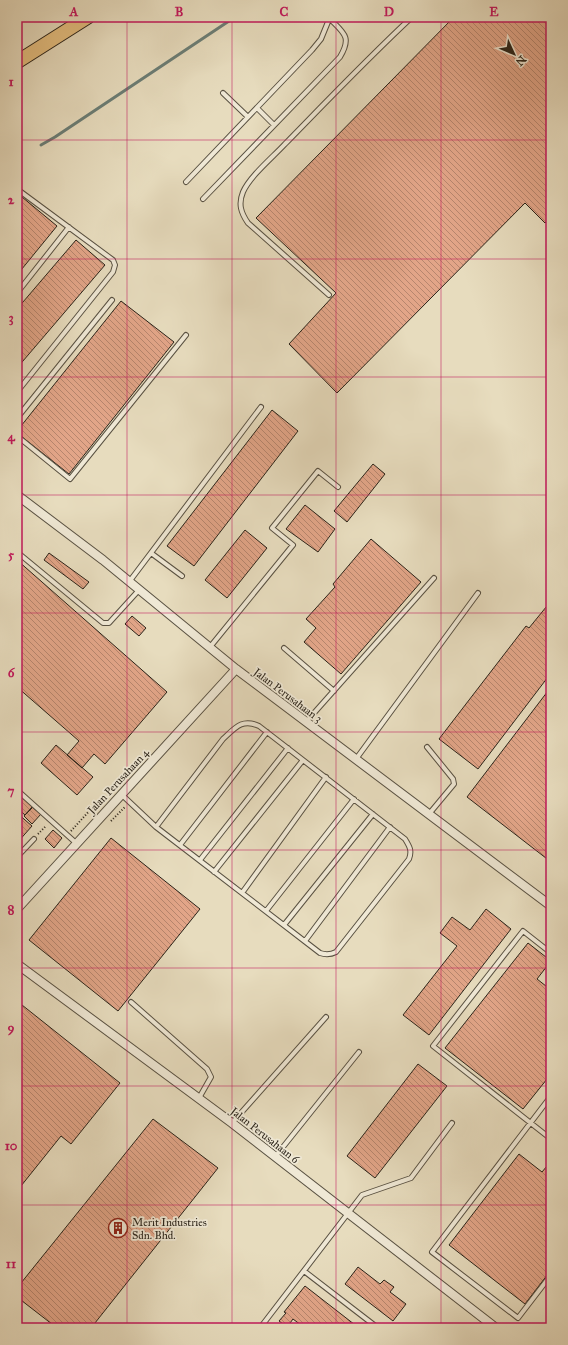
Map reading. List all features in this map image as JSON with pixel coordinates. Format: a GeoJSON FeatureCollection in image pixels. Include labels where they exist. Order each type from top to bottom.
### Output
{"type":"FeatureCollection","features":[{"type":"Feature","properties":{"kind":"main road"},"geometry":{"type":"LineString","coordinates":[[17,62],[88,17]]}},
{"type":"Feature","properties":{"kind":"street","name":"Jalan Perusahaan 3"},"geometry":{"type":"LineString","coordinates":[[17,495],[103,560],[236,669],[551,906]]}},
{"type":"Feature","properties":{"kind":"street","name":"Jalan Perusahaan 4"},"geometry":{"type":"LineString","coordinates":[[17,909],[236,669]]}},
{"type":"Feature","properties":{"kind":"street","name":"Jalan Perusahaan 6"},"geometry":{"type":"LineString","coordinates":[[17,964],[232,1123],[496,1328]]}},
{"type":"Feature","properties":{"kind":"lane"},"geometry":{"type":"LineString","coordinates":[[328,294],[248,223],[242,214],[240,203],[249,182],[380,46],[412,17]]}},
{"type":"Feature","properties":{"kind":"lane"},"geometry":{"type":"LineString","coordinates":[[186,182],[317,45],[330,18],[345,34],[347,41],[345,49],[340,57],[202,199]]}},
{"type":"Feature","properties":{"kind":"lane"},"geometry":{"type":"LineString","coordinates":[[223,92],[248,116]]}},
{"type":"Feature","properties":{"kind":"lane"},"geometry":{"type":"LineString","coordinates":[[257,108],[274,125]]}},
{"type":"Feature","properties":{"kind":"lane"},"geometry":{"type":"LineString","coordinates":[[17,189],[113,260],[115,265],[113,272],[17,392]]}},
{"type":"Feature","properties":{"kind":"lane"},"geometry":{"type":"LineString","coordinates":[[17,293],[69,227]]}},
{"type":"Feature","properties":{"kind":"lane"},"geometry":{"type":"LineString","coordinates":[[17,418],[112,300]]}},
{"type":"Feature","properties":{"kind":"lane"},"geometry":{"type":"LineString","coordinates":[[17,436],[70,479],[186,335]]}},
{"type":"Feature","properties":{"kind":"lane"},"geometry":{"type":"LineString","coordinates":[[130,582],[261,407]]}},
{"type":"Feature","properties":{"kind":"lane"},"geometry":{"type":"LineString","coordinates":[[210,647],[293,545],[272,528],[318,471],[338,487]]}},
{"type":"Feature","properties":{"kind":"lane"},"geometry":{"type":"LineString","coordinates":[[17,552],[103,623],[109,623],[139,590]]}},
{"type":"Feature","properties":{"kind":"lane"},"geometry":{"type":"LineString","coordinates":[[151,553],[182,576]]}},
{"type":"Feature","properties":{"kind":"lane"},"geometry":{"type":"LineString","coordinates":[[306,722],[434,578]]}},
{"type":"Feature","properties":{"kind":"lane"},"geometry":{"type":"LineString","coordinates":[[356,760],[478,593]]}},
{"type":"Feature","properties":{"kind":"lane"},"geometry":{"type":"LineString","coordinates":[[284,648],[334,690]]}},
{"type":"Feature","properties":{"kind":"lane"},"geometry":{"type":"LineString","coordinates":[[121,794],[156,827],[305,941],[326,955],[331,955],[336,952],[409,859],[411,854],[410,846],[405,839],[267,732],[252,723],[242,723],[223,739],[156,827]]}},
{"type":"Feature","properties":{"kind":"lane"},"geometry":{"type":"LineString","coordinates":[[180,845],[267,732]]}},
{"type":"Feature","properties":{"kind":"lane"},"geometry":{"type":"LineString","coordinates":[[427,747],[453,779],[454,784],[429,814]]}},
{"type":"Feature","properties":{"kind":"lane"},"geometry":{"type":"LineString","coordinates":[[200,860],[288,748]]}},
{"type":"Feature","properties":{"kind":"lane"},"geometry":{"type":"LineString","coordinates":[[214,872],[303,760]]}},
{"type":"Feature","properties":{"kind":"lane"},"geometry":{"type":"LineString","coordinates":[[242,892],[326,777]]}},
{"type":"Feature","properties":{"kind":"lane"},"geometry":{"type":"LineString","coordinates":[[17,790],[76,844]]}},
{"type":"Feature","properties":{"kind":"lane"},"geometry":{"type":"LineString","coordinates":[[266,911],[354,799]]}},
{"type":"Feature","properties":{"kind":"lane"},"geometry":{"type":"LineString","coordinates":[[284,925],[372,814]]}},
{"type":"Feature","properties":{"kind":"lane"},"geometry":{"type":"LineString","coordinates":[[305,941],[390,827]]}},
{"type":"Feature","properties":{"kind":"lane"},"geometry":{"type":"LineString","coordinates":[[17,857],[34,839]]}},
{"type":"Feature","properties":{"kind":"lane"},"geometry":{"type":"LineString","coordinates":[[551,952],[523,931],[433,1046],[551,1139]]}},
{"type":"Feature","properties":{"kind":"lane"},"geometry":{"type":"LineString","coordinates":[[131,1002],[207,1070],[212,1077],[198,1098]]}},
{"type":"Feature","properties":{"kind":"lane"},"geometry":{"type":"LineString","coordinates":[[232,1123],[326,1017]]}},
{"type":"Feature","properties":{"kind":"lane"},"geometry":{"type":"LineString","coordinates":[[276,1157],[359,1052]]}},
{"type":"Feature","properties":{"kind":"lane"},"geometry":{"type":"LineString","coordinates":[[551,1096],[432,1252],[518,1318],[551,1275]]}},
{"type":"Feature","properties":{"kind":"lane"},"geometry":{"type":"LineString","coordinates":[[260,1328],[362,1195],[411,1178],[452,1123]]}},
{"type":"Feature","properties":{"kind":"lane"},"geometry":{"type":"LineString","coordinates":[[304,1271],[378,1328]]}},
{"type":"Feature","properties":{"kind":"path"},"geometry":{"type":"LineString","coordinates":[[34,839],[50,820]]}},
{"type":"Feature","properties":{"kind":"building"},"geometry":{"type":"Polygon","coordinates":[[[454,17],[551,17],[551,218],[545,223],[525,203],[337,393],[289,344],[336,293],[256,218],[454,17]]]}},
{"type":"Feature","properties":{"kind":"building"},"geometry":{"type":"Polygon","coordinates":[[[22,197],[57,226],[17,275],[17,203],[22,197]]]}},
{"type":"Feature","properties":{"kind":"building"},"geometry":{"type":"Polygon","coordinates":[[[76,240],[105,265],[17,368],[17,309],[76,240]]]}},
{"type":"Feature","properties":{"kind":"building"},"geometry":{"type":"Polygon","coordinates":[[[121,301],[174,342],[69,474],[17,433],[17,431],[121,301]]]}},
{"type":"Feature","properties":{"kind":"building"},"geometry":{"type":"Polygon","coordinates":[[[272,410],[298,431],[194,566],[167,546],[272,410]]]}},
{"type":"Feature","properties":{"kind":"building"},"geometry":{"type":"Polygon","coordinates":[[[373,464],[385,474],[347,522],[334,511],[373,464]]]}},
{"type":"Feature","properties":{"kind":"building"},"geometry":{"type":"Polygon","coordinates":[[[305,505],[335,529],[318,552],[286,529],[305,505]]]}},
{"type":"Feature","properties":{"kind":"building"},"geometry":{"type":"Polygon","coordinates":[[[245,530],[267,548],[227,598],[205,580],[245,530]]]}},
{"type":"Feature","properties":{"kind":"building"},"geometry":{"type":"Polygon","coordinates":[[[371,539],[421,582],[341,674],[304,642],[316,628],[306,619],[335,587],[333,584],[371,539]]]}},
{"type":"Feature","properties":{"kind":"building"},"geometry":{"type":"Polygon","coordinates":[[[49,553],[89,582],[83,589],[44,560],[49,553]]]}},
{"type":"Feature","properties":{"kind":"building"},"geometry":{"type":"Polygon","coordinates":[[[17,560],[167,692],[105,764],[94,754],[82,768],[67,755],[79,741],[17,687],[17,560]]]}},
{"type":"Feature","properties":{"kind":"building"},"geometry":{"type":"Polygon","coordinates":[[[551,601],[551,673],[478,769],[439,739],[526,626],[529,628],[551,601]]]}},
{"type":"Feature","properties":{"kind":"building"},"geometry":{"type":"Polygon","coordinates":[[[132,616],[146,628],[139,636],[125,624],[132,616]]]}},
{"type":"Feature","properties":{"kind":"building"},"geometry":{"type":"Polygon","coordinates":[[[551,687],[551,862],[467,797],[551,687]]]}},
{"type":"Feature","properties":{"kind":"building"},"geometry":{"type":"Polygon","coordinates":[[[56,745],[93,777],[77,795],[41,763],[56,745]]]}},
{"type":"Feature","properties":{"kind":"building"},"geometry":{"type":"Polygon","coordinates":[[[22,796],[34,806],[25,815],[17,808],[17,801],[22,796]]]}},
{"type":"Feature","properties":{"kind":"building"},"geometry":{"type":"Polygon","coordinates":[[[32,807],[41,814],[32,824],[24,816],[32,807]]]}},
{"type":"Feature","properties":{"kind":"building"},"geometry":{"type":"Polygon","coordinates":[[[17,813],[32,826],[17,843],[17,813]]]}},
{"type":"Feature","properties":{"kind":"building"},"geometry":{"type":"Polygon","coordinates":[[[53,830],[62,838],[54,848],[45,839],[53,830]]]}},
{"type":"Feature","properties":{"kind":"building"},"geometry":{"type":"Polygon","coordinates":[[[111,838],[200,909],[118,1011],[29,940],[111,838]]]}},
{"type":"Feature","properties":{"kind":"building"},"geometry":{"type":"Polygon","coordinates":[[[486,909],[511,929],[429,1035],[403,1015],[457,946],[440,933],[452,917],[470,930],[486,909]]]}},
{"type":"Feature","properties":{"kind":"building"},"geometry":{"type":"Polygon","coordinates":[[[528,943],[551,961],[537,979],[551,990],[551,1074],[523,1109],[445,1048],[528,943]]]}},
{"type":"Feature","properties":{"kind":"building"},"geometry":{"type":"Polygon","coordinates":[[[17,1001],[120,1083],[71,1144],[61,1136],[17,1191],[17,1001]]]}},
{"type":"Feature","properties":{"kind":"building"},"geometry":{"type":"Polygon","coordinates":[[[418,1064],[447,1086],[375,1178],[347,1156],[418,1064]]]}},
{"type":"Feature","properties":{"kind":"building","name":"Merit Industries Sdn. Bhd."},"geometry":{"type":"Polygon","coordinates":[[[153,1119],[218,1168],[91,1328],[57,1328],[17,1297],[17,1288],[153,1119]]]}},
{"type":"Feature","properties":{"kind":"building"},"geometry":{"type":"Polygon","coordinates":[[[519,1154],[542,1172],[547,1166],[551,1170],[551,1270],[525,1304],[449,1245],[519,1154]]]}},
{"type":"Feature","properties":{"kind":"building"},"geometry":{"type":"Polygon","coordinates":[[[358,1267],[380,1284],[384,1280],[394,1287],[390,1292],[406,1304],[393,1321],[345,1284],[358,1267]]]}},
{"type":"Feature","properties":{"kind":"building"},"geometry":{"type":"Polygon","coordinates":[[[305,1286],[359,1328],[305,1328],[293,1319],[287,1327],[279,1321],[286,1313],[284,1312],[305,1286]]]}},
{"type":"Feature","properties":{"kind":"waterway"},"geometry":{"type":"LineString","coordinates":[[41,145],[235,17]]}},
{"type":"Feature","properties":{"kind":"place","name":"Merit Industries Sdn. Bhd."},"geometry":{"type":"Point","coordinates":[118,1228]}}]}
